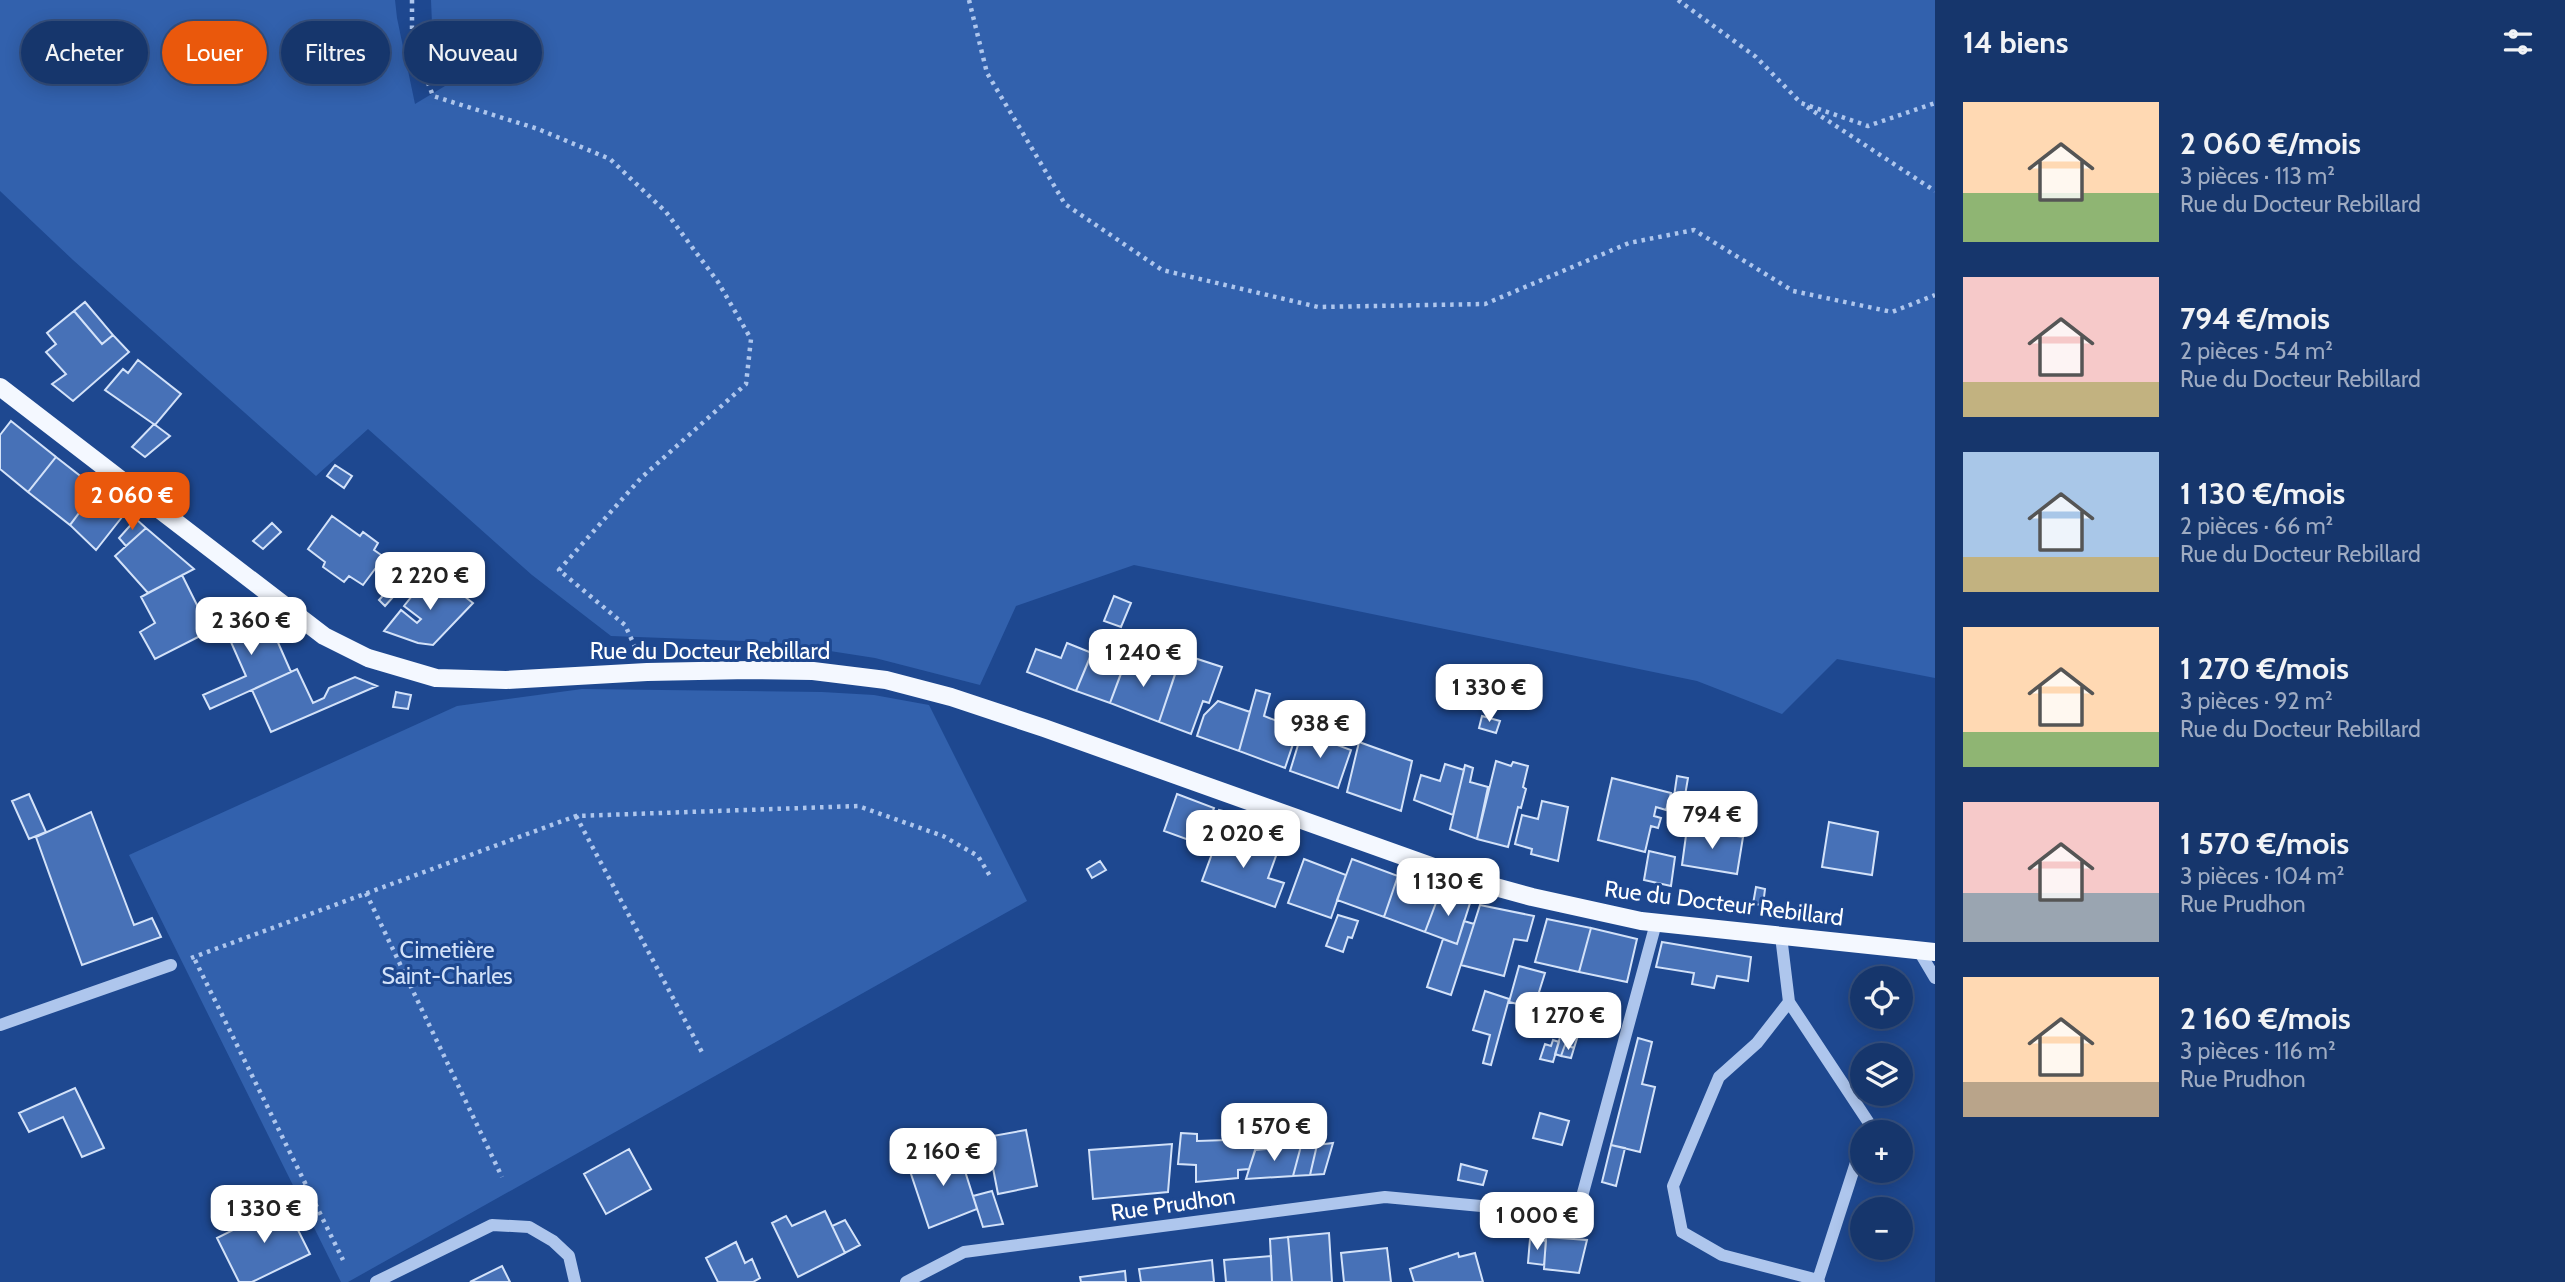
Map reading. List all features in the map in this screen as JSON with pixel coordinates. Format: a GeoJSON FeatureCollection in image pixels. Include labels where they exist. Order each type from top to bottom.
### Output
{"type":"FeatureCollection","features":[{"type":"Feature","properties":{"kind":"main road","name":"Rue du Docteur Rebillard"},"geometry":{"type":"LineString","coordinates":[[0,387],[324,636],[368,658],[436,678],[506,680],[647,672],[813,671],[886,680],[1044,728],[1470,880],[1532,897],[1656,923],[1927,952]]}},
{"type":"Feature","properties":{"kind":"street","name":"Rue Prudhon"},"geometry":{"type":"LineString","coordinates":[[906,1282],[964,1252],[1385,1197],[1577,1215],[1656,923]]}},
{"type":"Feature","properties":{"kind":"street"},"geometry":{"type":"LineString","coordinates":[[1781,936],[1789,1002],[1867,1120]]}},
{"type":"Feature","properties":{"kind":"street"},"geometry":{"type":"LineString","coordinates":[[1927,952],[1935,978]]}},
{"type":"Feature","properties":{"kind":"street"},"geometry":{"type":"LineString","coordinates":[[0,1025],[171,965]]}},
{"type":"Feature","properties":{"kind":"street"},"geometry":{"type":"LineString","coordinates":[[1789,1002],[1757,1043],[1719,1077],[1673,1186],[1682,1232],[1722,1255],[1819,1281],[1850,1182]]}},
{"type":"Feature","properties":{"kind":"street"},"geometry":{"type":"LineString","coordinates":[[376,1282],[492,1225],[528,1227],[553,1241],[569,1256],[575,1282]]}},
{"type":"Feature","properties":{"kind":"path"},"geometry":{"type":"LineString","coordinates":[[412,0],[412,41],[433,96],[538,129],[610,159],[666,212],[718,282],[751,339],[746,384],[641,478],[559,570],[625,625],[647,672]]}},
{"type":"Feature","properties":{"kind":"path"},"geometry":{"type":"LineString","coordinates":[[969,0],[987,74],[1065,204],[1162,270],[1318,307],[1485,304],[1629,243],[1694,230],[1793,291],[1892,312],[1935,295]]}},
{"type":"Feature","properties":{"kind":"path"},"geometry":{"type":"LineString","coordinates":[[1678,0],[1756,57],[1801,103],[1935,191]]}},
{"type":"Feature","properties":{"kind":"path"},"geometry":{"type":"LineString","coordinates":[[1801,103],[1868,126],[1935,103]]}},
{"type":"Feature","properties":{"kind":"path"},"geometry":{"type":"LineString","coordinates":[[171,965],[576,816],[858,806],[943,836],[978,856],[990,876]]}},
{"type":"Feature","properties":{"kind":"path"},"geometry":{"type":"LineString","coordinates":[[576,816],[704,1056]]}},
{"type":"Feature","properties":{"kind":"path"},"geometry":{"type":"LineString","coordinates":[[366,893],[502,1177]]}},
{"type":"Feature","properties":{"kind":"path"},"geometry":{"type":"LineString","coordinates":[[194,957],[343,1261]]}},
{"type":"Feature","properties":{"kind":"green space"},"geometry":{"type":"Polygon","coordinates":[[[0,0],[395,0],[404,51],[404,84],[411,84],[415,104],[448,84],[542,84],[542,21],[432,21],[431,0],[1935,0],[1935,678],[1837,659],[1782,714],[1697,681],[1134,565],[1016,606],[980,685],[875,658],[772,642],[611,636],[532,575],[368,429],[316,476],[73,260],[0,191],[0,0]]]}},
{"type":"Feature","properties":{"kind":"green space","name":"Cimetière Saint-Charles"},"geometry":{"type":"Polygon","coordinates":[[[582,689],[822,692],[874,695],[929,705],[1027,901],[348,1282],[341,1282],[129,855],[457,706],[582,689]]]}},
{"type":"Feature","properties":{"kind":"building"},"geometry":{"type":"Polygon","coordinates":[[[85,302],[113,335],[102,344],[74,311],[85,302]]]}},
{"type":"Feature","properties":{"kind":"building"},"geometry":{"type":"Polygon","coordinates":[[[74,311],[102,344],[113,335],[129,352],[73,401],[52,384],[66,374],[46,352],[56,344],[47,333],[74,311]]]}},
{"type":"Feature","properties":{"kind":"building"},"geometry":{"type":"Polygon","coordinates":[[[138,360],[181,394],[155,425],[105,390],[123,369],[128,373],[138,360]]]}},
{"type":"Feature","properties":{"kind":"building"},"geometry":{"type":"Polygon","coordinates":[[[11,421],[56,457],[28,492],[0,469],[0,435],[11,421]]]}},
{"type":"Feature","properties":{"kind":"building"},"geometry":{"type":"Polygon","coordinates":[[[154,424],[170,436],[145,457],[132,447],[154,424]]]}},
{"type":"Feature","properties":{"kind":"building"},"geometry":{"type":"Polygon","coordinates":[[[56,457],[97,489],[70,525],[28,492],[56,457]]]}},
{"type":"Feature","properties":{"kind":"building"},"geometry":{"type":"Polygon","coordinates":[[[335,465],[352,476],[344,488],[327,476],[335,465]]]}},
{"type":"Feature","properties":{"kind":"building"},"geometry":{"type":"Polygon","coordinates":[[[97,489],[126,512],[96,550],[70,525],[97,489]]]}},
{"type":"Feature","properties":{"kind":"building"},"geometry":{"type":"Polygon","coordinates":[[[332,516],[360,536],[363,532],[378,543],[374,550],[384,557],[363,585],[349,576],[344,582],[323,567],[325,562],[308,549],[332,516]]]}},
{"type":"Feature","properties":{"kind":"building"},"geometry":{"type":"Polygon","coordinates":[[[136,519],[146,528],[126,546],[119,538],[136,519]]]}},
{"type":"Feature","properties":{"kind":"building"},"geometry":{"type":"Polygon","coordinates":[[[272,523],[281,532],[263,549],[253,541],[272,523]]]}},
{"type":"Feature","properties":{"kind":"building"},"geometry":{"type":"Polygon","coordinates":[[[146,528],[194,569],[148,593],[115,556],[146,528]]]}},
{"type":"Feature","properties":{"kind":"building"},"geometry":{"type":"Polygon","coordinates":[[[433,559],[439,564],[433,572],[426,567],[433,559]]]}},
{"type":"Feature","properties":{"kind":"building"},"geometry":{"type":"Polygon","coordinates":[[[432,571],[473,603],[433,645],[418,643],[384,631],[401,610],[417,623],[421,619],[404,606],[432,571]]]}},
{"type":"Feature","properties":{"kind":"building"},"geometry":{"type":"Polygon","coordinates":[[[182,575],[210,631],[155,659],[140,632],[155,623],[141,597],[182,575]]]}},
{"type":"Feature","properties":{"kind":"building"},"geometry":{"type":"Polygon","coordinates":[[[387,591],[394,596],[385,606],[379,600],[387,591]]]}},
{"type":"Feature","properties":{"kind":"building"},"geometry":{"type":"Polygon","coordinates":[[[1114,596],[1131,603],[1121,627],[1104,621],[1114,596]]]}},
{"type":"Feature","properties":{"kind":"building"},"geometry":{"type":"Polygon","coordinates":[[[252,609],[269,622],[291,672],[210,709],[203,695],[246,676],[223,624],[252,609]]]}},
{"type":"Feature","properties":{"kind":"building"},"geometry":{"type":"Polygon","coordinates":[[[1067,643],[1092,653],[1076,691],[1027,672],[1036,649],[1061,658],[1067,643]]]}},
{"type":"Feature","properties":{"kind":"building"},"geometry":{"type":"Polygon","coordinates":[[[1095,645],[1108,650],[1103,664],[1122,671],[1110,703],[1076,691],[1095,645]]]}},
{"type":"Feature","properties":{"kind":"building"},"geometry":{"type":"Polygon","coordinates":[[[1117,654],[1127,657],[1122,671],[1111,667],[1117,654]]]}},
{"type":"Feature","properties":{"kind":"building"},"geometry":{"type":"Polygon","coordinates":[[[1182,654],[1222,667],[1209,703],[1203,701],[1191,734],[1159,722],[1182,654]]]}},
{"type":"Feature","properties":{"kind":"building"},"geometry":{"type":"Polygon","coordinates":[[[1127,657],[1175,674],[1159,722],[1110,703],[1127,657]]]}},
{"type":"Feature","properties":{"kind":"building"},"geometry":{"type":"Polygon","coordinates":[[[297,669],[313,703],[324,698],[329,688],[355,677],[377,686],[271,732],[252,690],[297,669]]]}},
{"type":"Feature","properties":{"kind":"building"},"geometry":{"type":"Polygon","coordinates":[[[1256,690],[1270,694],[1264,716],[1298,729],[1285,768],[1239,751],[1256,690]]]}},
{"type":"Feature","properties":{"kind":"building"},"geometry":{"type":"Polygon","coordinates":[[[396,692],[411,695],[408,709],[393,707],[396,692]]]}},
{"type":"Feature","properties":{"kind":"building"},"geometry":{"type":"Polygon","coordinates":[[[1218,701],[1250,712],[1239,751],[1197,736],[1204,715],[1218,701]]]}},
{"type":"Feature","properties":{"kind":"building"},"geometry":{"type":"Polygon","coordinates":[[[1482,716],[1500,721],[1496,733],[1479,728],[1482,716]]]}},
{"type":"Feature","properties":{"kind":"building"},"geometry":{"type":"Polygon","coordinates":[[[1302,732],[1351,750],[1338,788],[1290,771],[1302,732]]]}},
{"type":"Feature","properties":{"kind":"building"},"geometry":{"type":"Polygon","coordinates":[[[1359,742],[1412,761],[1401,811],[1347,792],[1359,742]]]}},
{"type":"Feature","properties":{"kind":"building"},"geometry":{"type":"Polygon","coordinates":[[[1496,761],[1511,766],[1513,762],[1528,766],[1523,787],[1526,789],[1521,808],[1518,807],[1508,847],[1477,839],[1496,761]]]}},
{"type":"Feature","properties":{"kind":"building"},"geometry":{"type":"Polygon","coordinates":[[[1445,764],[1464,770],[1453,815],[1414,800],[1421,775],[1440,781],[1445,764]]]}},
{"type":"Feature","properties":{"kind":"building"},"geometry":{"type":"Polygon","coordinates":[[[1465,765],[1473,768],[1470,782],[1488,787],[1477,839],[1450,829],[1465,765]]]}},
{"type":"Feature","properties":{"kind":"building"},"geometry":{"type":"Polygon","coordinates":[[[1677,776],[1688,778],[1682,813],[1672,810],[1677,776]]]}},
{"type":"Feature","properties":{"kind":"building"},"geometry":{"type":"Polygon","coordinates":[[[1612,778],[1671,793],[1666,810],[1656,807],[1654,816],[1661,818],[1658,828],[1651,826],[1645,852],[1598,840],[1612,778]]]}},
{"type":"Feature","properties":{"kind":"building"},"geometry":{"type":"Polygon","coordinates":[[[29,794],[46,832],[29,839],[12,801],[29,794]]]}},
{"type":"Feature","properties":{"kind":"building"},"geometry":{"type":"Polygon","coordinates":[[[1177,794],[1214,808],[1200,844],[1164,831],[1177,794]]]}},
{"type":"Feature","properties":{"kind":"building"},"geometry":{"type":"Polygon","coordinates":[[[1542,801],[1568,807],[1558,861],[1531,854],[1532,849],[1515,844],[1522,815],[1538,819],[1542,801]]]}},
{"type":"Feature","properties":{"kind":"building"},"geometry":{"type":"Polygon","coordinates":[[[1219,810],[1227,812],[1220,832],[1211,829],[1219,810]]]}},
{"type":"Feature","properties":{"kind":"building"},"geometry":{"type":"Polygon","coordinates":[[[91,812],[134,925],[152,918],[161,937],[82,965],[36,837],[91,812]]]}},
{"type":"Feature","properties":{"kind":"building"},"geometry":{"type":"Polygon","coordinates":[[[1829,822],[1878,832],[1872,875],[1822,867],[1829,822]]]}},
{"type":"Feature","properties":{"kind":"building"},"geometry":{"type":"Polygon","coordinates":[[[1687,828],[1743,837],[1737,874],[1682,865],[1687,828]]]}},
{"type":"Feature","properties":{"kind":"building"},"geometry":{"type":"Polygon","coordinates":[[[1220,832],[1277,853],[1268,878],[1284,883],[1275,907],[1202,881],[1220,832]]]}},
{"type":"Feature","properties":{"kind":"building"},"geometry":{"type":"Polygon","coordinates":[[[1649,851],[1675,857],[1671,886],[1644,880],[1649,851]]]}},
{"type":"Feature","properties":{"kind":"building"},"geometry":{"type":"Polygon","coordinates":[[[1304,859],[1346,875],[1331,918],[1288,903],[1304,859]]]}},
{"type":"Feature","properties":{"kind":"building"},"geometry":{"type":"Polygon","coordinates":[[[1352,859],[1398,876],[1384,917],[1337,900],[1352,859]]]}},
{"type":"Feature","properties":{"kind":"building"},"geometry":{"type":"Polygon","coordinates":[[[1100,861],[1106,870],[1092,878],[1087,869],[1100,861]]]}},
{"type":"Feature","properties":{"kind":"building"},"geometry":{"type":"Polygon","coordinates":[[[1398,876],[1440,892],[1425,932],[1384,917],[1398,876]]]}},
{"type":"Feature","properties":{"kind":"building"},"geometry":{"type":"Polygon","coordinates":[[[1756,887],[1765,889],[1763,905],[1753,904],[1756,887]]]}},
{"type":"Feature","properties":{"kind":"building"},"geometry":{"type":"Polygon","coordinates":[[[1440,892],[1470,903],[1457,944],[1425,932],[1440,892]]]}},
{"type":"Feature","properties":{"kind":"building"},"geometry":{"type":"Polygon","coordinates":[[[1480,905],[1534,916],[1527,941],[1514,939],[1504,976],[1461,965],[1480,905]]]}},
{"type":"Feature","properties":{"kind":"building"},"geometry":{"type":"Polygon","coordinates":[[[1338,915],[1358,921],[1343,952],[1326,946],[1338,915]]]}},
{"type":"Feature","properties":{"kind":"building"},"geometry":{"type":"Polygon","coordinates":[[[1547,919],[1591,928],[1579,972],[1535,962],[1547,919]]]}},
{"type":"Feature","properties":{"kind":"building"},"geometry":{"type":"Polygon","coordinates":[[[1464,921],[1474,924],[1451,995],[1427,987],[1443,939],[1457,944],[1464,921]]]}},
{"type":"Feature","properties":{"kind":"building"},"geometry":{"type":"Polygon","coordinates":[[[1591,928],[1637,939],[1627,982],[1579,972],[1591,928]]]}},
{"type":"Feature","properties":{"kind":"building"},"geometry":{"type":"Polygon","coordinates":[[[1662,942],[1751,957],[1748,981],[1717,976],[1714,988],[1692,984],[1694,973],[1656,967],[1662,942]]]}},
{"type":"Feature","properties":{"kind":"building"},"geometry":{"type":"Polygon","coordinates":[[[1519,966],[1545,973],[1534,1008],[1509,1002],[1519,966]]]}},
{"type":"Feature","properties":{"kind":"building"},"geometry":{"type":"Polygon","coordinates":[[[1485,991],[1509,999],[1491,1065],[1483,1063],[1490,1035],[1473,1030],[1485,991]]]}},
{"type":"Feature","properties":{"kind":"building"},"geometry":{"type":"Polygon","coordinates":[[[1564,1024],[1580,1029],[1574,1048],[1565,1045],[1561,1056],[1555,1054],[1564,1024]]]}},
{"type":"Feature","properties":{"kind":"building"},"geometry":{"type":"Polygon","coordinates":[[[1638,1038],[1652,1042],[1642,1084],[1655,1087],[1640,1152],[1611,1145],[1638,1038]]]}},
{"type":"Feature","properties":{"kind":"building"},"geometry":{"type":"Polygon","coordinates":[[[1553,1040],[1559,1042],[1553,1062],[1540,1059],[1545,1044],[1551,1046],[1553,1040]]]}},
{"type":"Feature","properties":{"kind":"building"},"geometry":{"type":"Polygon","coordinates":[[[1565,1045],[1574,1048],[1571,1058],[1561,1056],[1565,1045]]]}},
{"type":"Feature","properties":{"kind":"building"},"geometry":{"type":"Polygon","coordinates":[[[75,1088],[104,1148],[82,1157],[63,1117],[29,1132],[19,1113],[75,1088]]]}},
{"type":"Feature","properties":{"kind":"building"},"geometry":{"type":"Polygon","coordinates":[[[1540,1113],[1569,1121],[1562,1145],[1533,1138],[1540,1113]]]}},
{"type":"Feature","properties":{"kind":"building"},"geometry":{"type":"Polygon","coordinates":[[[1026,1130],[1037,1186],[998,1194],[987,1137],[1026,1130]]]}},
{"type":"Feature","properties":{"kind":"building"},"geometry":{"type":"Polygon","coordinates":[[[1181,1133],[1197,1134],[1197,1141],[1259,1139],[1249,1169],[1238,1170],[1238,1178],[1196,1182],[1196,1165],[1178,1164],[1181,1133]]]}},
{"type":"Feature","properties":{"kind":"building"},"geometry":{"type":"Polygon","coordinates":[[[1333,1143],[1324,1174],[1310,1175],[1317,1145],[1333,1143]]]}},
{"type":"Feature","properties":{"kind":"building"},"geometry":{"type":"Polygon","coordinates":[[[1172,1144],[1168,1192],[1093,1199],[1089,1150],[1172,1144]]]}},
{"type":"Feature","properties":{"kind":"building"},"geometry":{"type":"Polygon","coordinates":[[[1317,1145],[1310,1175],[1293,1176],[1301,1146],[1317,1145]]]}},
{"type":"Feature","properties":{"kind":"building"},"geometry":{"type":"Polygon","coordinates":[[[1611,1145],[1625,1148],[1616,1186],[1602,1182],[1611,1145]]]}},
{"type":"Feature","properties":{"kind":"building"},"geometry":{"type":"Polygon","coordinates":[[[1301,1146],[1293,1176],[1246,1179],[1255,1150],[1301,1146]]]}},
{"type":"Feature","properties":{"kind":"building"},"geometry":{"type":"Polygon","coordinates":[[[629,1149],[651,1189],[606,1214],[584,1174],[629,1149]]]}},
{"type":"Feature","properties":{"kind":"building"},"geometry":{"type":"Polygon","coordinates":[[[958,1149],[977,1209],[929,1228],[908,1165],[958,1149]]]}},
{"type":"Feature","properties":{"kind":"building"},"geometry":{"type":"Polygon","coordinates":[[[1461,1164],[1487,1171],[1483,1185],[1458,1180],[1461,1164]]]}},
{"type":"Feature","properties":{"kind":"building"},"geometry":{"type":"Polygon","coordinates":[[[992,1191],[1003,1224],[983,1227],[973,1196],[992,1191]]]}},
{"type":"Feature","properties":{"kind":"building"},"geometry":{"type":"Polygon","coordinates":[[[285,1204],[310,1254],[252,1282],[239,1282],[217,1238],[285,1204]]]}},
{"type":"Feature","properties":{"kind":"building"},"geometry":{"type":"Polygon","coordinates":[[[825,1211],[845,1253],[798,1277],[772,1223],[786,1216],[792,1226],[825,1211]]]}},
{"type":"Feature","properties":{"kind":"building"},"geometry":{"type":"Polygon","coordinates":[[[845,1220],[860,1245],[845,1253],[832,1226],[845,1220]]]}},
{"type":"Feature","properties":{"kind":"building"},"geometry":{"type":"Polygon","coordinates":[[[1329,1233],[1332,1282],[1292,1282],[1288,1237],[1329,1233]]]}},
{"type":"Feature","properties":{"kind":"building"},"geometry":{"type":"Polygon","coordinates":[[[1288,1237],[1292,1282],[1272,1282],[1270,1239],[1288,1237]]]}},
{"type":"Feature","properties":{"kind":"building"},"geometry":{"type":"Polygon","coordinates":[[[1546,1237],[1587,1240],[1579,1273],[1544,1269],[1546,1237]]]}},
{"type":"Feature","properties":{"kind":"building"},"geometry":{"type":"Polygon","coordinates":[[[1530,1239],[1546,1241],[1544,1265],[1528,1263],[1530,1239]]]}},
{"type":"Feature","properties":{"kind":"building"},"geometry":{"type":"Polygon","coordinates":[[[736,1242],[745,1263],[752,1259],[760,1278],[753,1282],[718,1282],[706,1258],[736,1242]]]}},
{"type":"Feature","properties":{"kind":"building"},"geometry":{"type":"Polygon","coordinates":[[[1387,1248],[1391,1282],[1344,1282],[1341,1253],[1387,1248]]]}},
{"type":"Feature","properties":{"kind":"building"},"geometry":{"type":"Polygon","coordinates":[[[1458,1253],[1459,1257],[1475,1253],[1483,1282],[1414,1282],[1410,1269],[1458,1253]]]}},
{"type":"Feature","properties":{"kind":"building"},"geometry":{"type":"Polygon","coordinates":[[[1271,1256],[1272,1282],[1226,1282],[1224,1260],[1271,1256]]]}},
{"type":"Feature","properties":{"kind":"building"},"geometry":{"type":"Polygon","coordinates":[[[1212,1260],[1214,1282],[1141,1282],[1139,1269],[1212,1260]]]}},
{"type":"Feature","properties":{"kind":"building"},"geometry":{"type":"Polygon","coordinates":[[[502,1266],[510,1282],[470,1282],[502,1266]]]}},
{"type":"Feature","properties":{"kind":"building"},"geometry":{"type":"Polygon","coordinates":[[[1125,1271],[1126,1282],[1081,1282],[1080,1277],[1125,1271]]]}}]}
